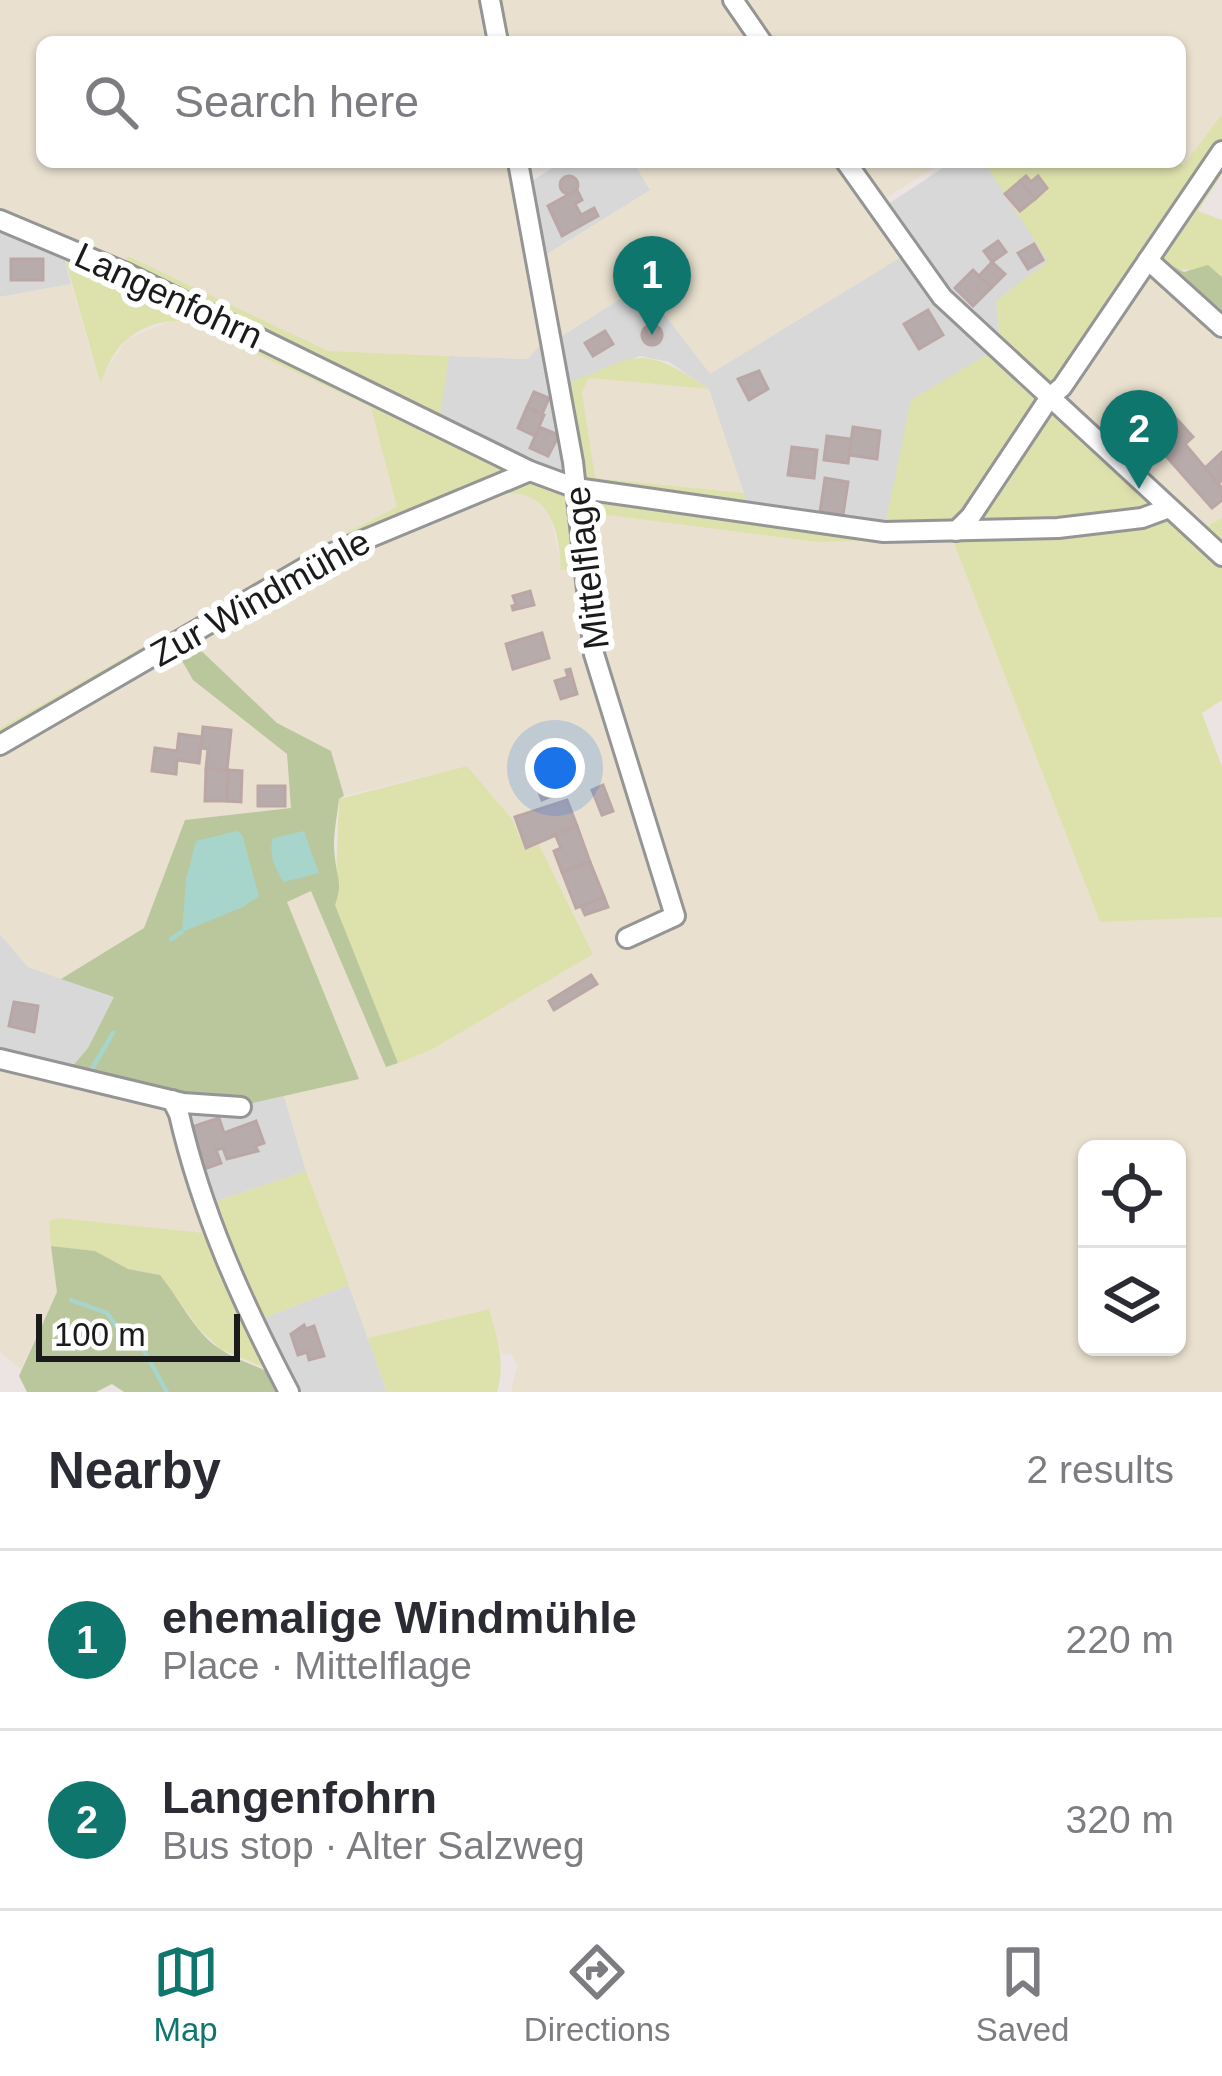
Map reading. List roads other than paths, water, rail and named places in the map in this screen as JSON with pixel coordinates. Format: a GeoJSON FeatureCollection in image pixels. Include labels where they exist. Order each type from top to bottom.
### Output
{"type":"FeatureCollection","features":[{"type":"Feature","properties":{"kind":"street"},"geometry":{"type":"LineString","coordinates":[[490,0],[497,36]]}},
{"type":"Feature","properties":{"kind":"street"},"geometry":{"type":"LineString","coordinates":[[733,0],[758,36]]}},
{"type":"Feature","properties":{"kind":"street"},"geometry":{"type":"LineString","coordinates":[[956,531],[971,516],[1050,397],[1062,387],[1222,151]]}},
{"type":"Feature","properties":{"kind":"street","name":"Mittelflage"},"geometry":{"type":"LineString","coordinates":[[519,168],[555,349],[594,654],[675,916],[627,938]]}},
{"type":"Feature","properties":{"kind":"street"},"geometry":{"type":"LineString","coordinates":[[850,168],[942,297],[1222,556]]}},
{"type":"Feature","properties":{"kind":"street","name":"Langenfohrn"},"geometry":{"type":"LineString","coordinates":[[0,220],[126,273],[530,471],[576,488],[884,532],[1091,525],[1142,518],[1169,508]]}},
{"type":"Feature","properties":{"kind":"street"},"geometry":{"type":"LineString","coordinates":[[1148,260],[1222,327]]}},
{"type":"Feature","properties":{"kind":"street","name":"Zur Windmühle"},"geometry":{"type":"LineString","coordinates":[[0,745],[323,557],[530,471]]}},
{"type":"Feature","properties":{"kind":"street"},"geometry":{"type":"LineString","coordinates":[[0,1059],[172,1100],[241,1107]]}},
{"type":"Feature","properties":{"kind":"street"},"geometry":{"type":"LineString","coordinates":[[172,1100],[224,1259],[290,1392]]}},
{"type":"Feature","properties":{"kind":"water"},"geometry":{"type":"Polygon","coordinates":[[[236,831],[242,834],[259,896],[182,932],[186,879],[196,841],[236,831]]]}},
{"type":"Feature","properties":{"kind":"water"},"geometry":{"type":"Polygon","coordinates":[[[304,831],[319,873],[284,882],[273,861],[273,838],[304,831]]]}},
{"type":"Feature","properties":{"kind":"waterway"},"geometry":{"type":"LineString","coordinates":[[171,939],[182,932]]}},
{"type":"Feature","properties":{"kind":"waterway"},"geometry":{"type":"LineString","coordinates":[[90,1072],[113,1033]]}},
{"type":"Feature","properties":{"kind":"waterway"},"geometry":{"type":"LineString","coordinates":[[71,1300],[107,1313],[125,1338],[143,1349],[167,1392]]}},
{"type":"Feature","properties":{"kind":"place","name":"ehemalige Windmühle"},"geometry":{"type":"Point","coordinates":[652,335]}},
{"type":"Feature","properties":{"kind":"place","name":"Langenfohrn"},"geometry":{"type":"Point","coordinates":[1139,489]}}]}
